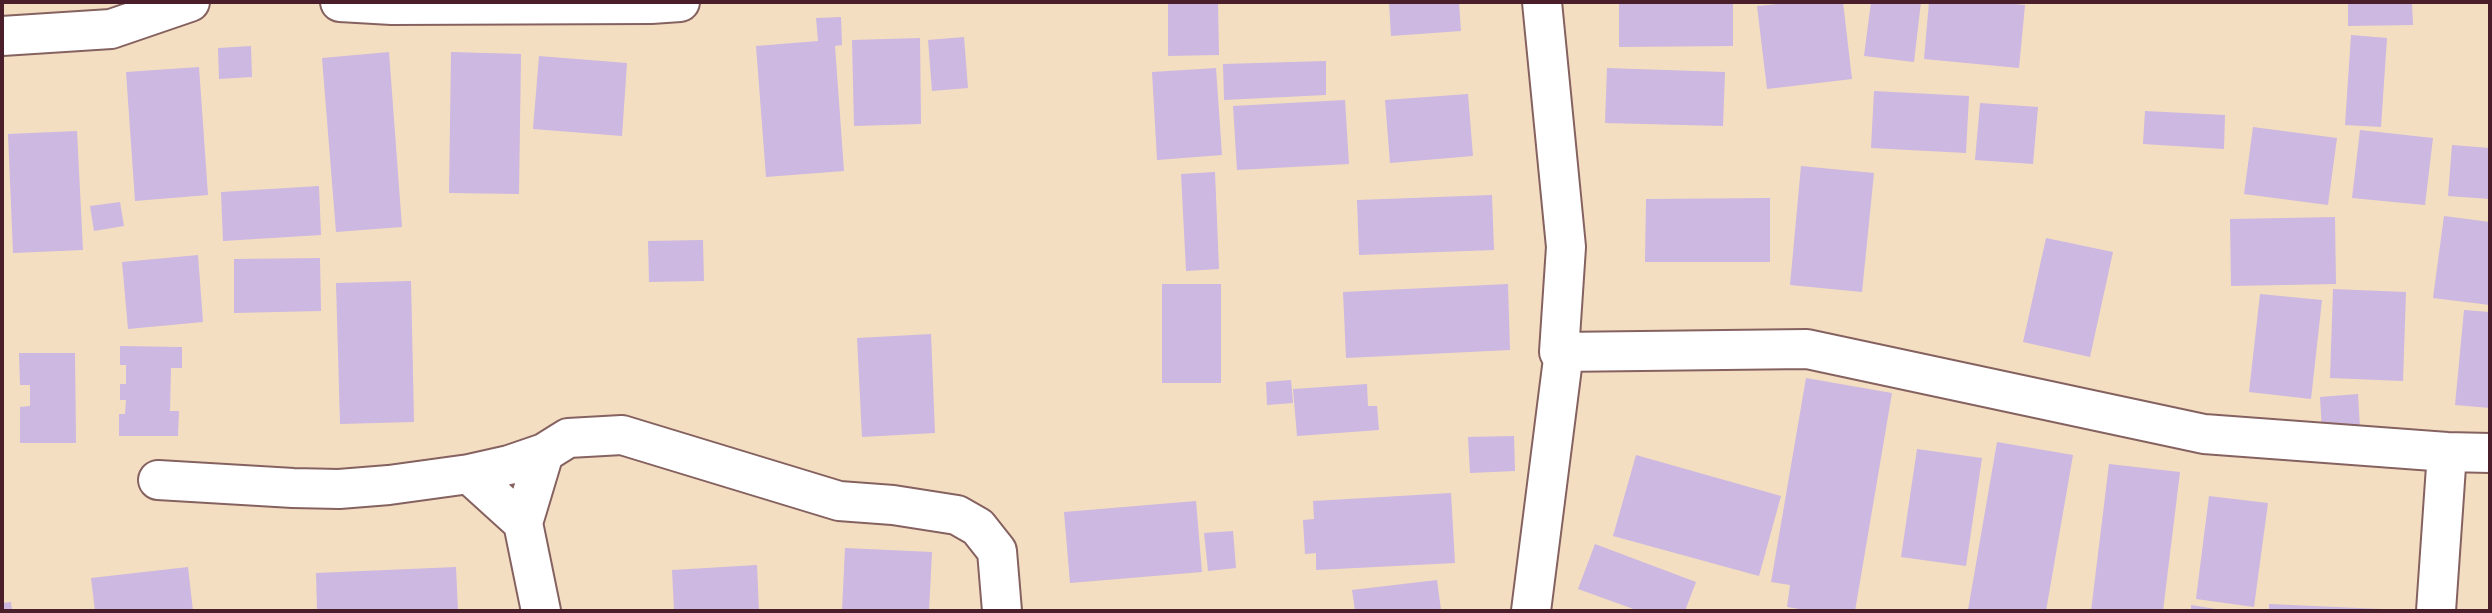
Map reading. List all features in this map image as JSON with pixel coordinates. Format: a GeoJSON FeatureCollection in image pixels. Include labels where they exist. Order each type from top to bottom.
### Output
{"type":"FeatureCollection","features":[{"type":"Feature","properties":{"kind":"street"},"geometry":{"type":"LineString","coordinates":[[2,36],[111,29],[190,2]]}},
{"type":"Feature","properties":{"kind":"street"},"geometry":{"type":"LineString","coordinates":[[340,2],[392,5],[680,2]]}},
{"type":"Feature","properties":{"kind":"street"},"geometry":{"type":"LineString","coordinates":[[1531,611],[1563,359],[1559,352],[1566,247],[1542,2]]}},
{"type":"Feature","properties":{"kind":"street"},"geometry":{"type":"LineString","coordinates":[[1559,352],[1807,349],[2204,434],[2490,453]]}},
{"type":"Feature","properties":{"kind":"street"},"geometry":{"type":"LineString","coordinates":[[158,480],[339,489],[469,474],[509,465],[544,453],[568,438],[622,435],[839,500],[957,515],[978,527],[997,551],[1002,611]]}},
{"type":"Feature","properties":{"kind":"street"},"geometry":{"type":"LineString","coordinates":[[2436,611],[2447,452]]}},
{"type":"Feature","properties":{"kind":"street"},"geometry":{"type":"LineString","coordinates":[[541,611],[523,523],[544,453]]}},
{"type":"Feature","properties":{"kind":"street"},"geometry":{"type":"LineString","coordinates":[[469,474],[523,523]]}},
{"type":"Feature","properties":{"kind":"building"},"geometry":{"type":"Polygon","coordinates":[[[1168,2],[1218,2],[1219,55],[1168,56],[1168,2]]]}},
{"type":"Feature","properties":{"kind":"building"},"geometry":{"type":"Polygon","coordinates":[[[1389,2],[1459,2],[1461,31],[1391,36],[1389,2]]]}},
{"type":"Feature","properties":{"kind":"building"},"geometry":{"type":"Polygon","coordinates":[[[1619,2],[1733,2],[1733,46],[1619,47],[1619,2]]]}},
{"type":"Feature","properties":{"kind":"building"},"geometry":{"type":"Polygon","coordinates":[[[1843,2],[1852,79],[1767,89],[1757,6],[1843,2]]]}},
{"type":"Feature","properties":{"kind":"building"},"geometry":{"type":"Polygon","coordinates":[[[1871,2],[1921,2],[1914,62],[1864,56],[1871,2]]]}},
{"type":"Feature","properties":{"kind":"building"},"geometry":{"type":"Polygon","coordinates":[[[1929,2],[2025,5],[2019,68],[1924,59],[1929,2]]]}},
{"type":"Feature","properties":{"kind":"building"},"geometry":{"type":"Polygon","coordinates":[[[2348,2],[2412,2],[2413,25],[2348,26],[2348,2]]]}},
{"type":"Feature","properties":{"kind":"building"},"geometry":{"type":"Polygon","coordinates":[[[841,17],[842,45],[835,46],[844,171],[766,177],[756,46],[818,41],[816,18],[841,17]]]}},
{"type":"Feature","properties":{"kind":"building"},"geometry":{"type":"Polygon","coordinates":[[[2351,35],[2387,38],[2381,127],[2345,125],[2351,35]]]}},
{"type":"Feature","properties":{"kind":"building"},"geometry":{"type":"Polygon","coordinates":[[[964,37],[968,88],[932,91],[928,40],[964,37]]]}},
{"type":"Feature","properties":{"kind":"building"},"geometry":{"type":"Polygon","coordinates":[[[920,38],[921,124],[854,126],[852,40],[920,38]]]}},
{"type":"Feature","properties":{"kind":"building"},"geometry":{"type":"Polygon","coordinates":[[[251,46],[252,77],[219,79],[218,48],[251,46]]]}},
{"type":"Feature","properties":{"kind":"building"},"geometry":{"type":"Polygon","coordinates":[[[389,52],[402,227],[336,232],[322,58],[389,52]]]}},
{"type":"Feature","properties":{"kind":"building"},"geometry":{"type":"Polygon","coordinates":[[[451,52],[521,54],[519,194],[449,193],[451,52]]]}},
{"type":"Feature","properties":{"kind":"building"},"geometry":{"type":"Polygon","coordinates":[[[539,56],[627,63],[622,136],[533,129],[539,56]]]}},
{"type":"Feature","properties":{"kind":"building"},"geometry":{"type":"Polygon","coordinates":[[[1326,61],[1326,95],[1224,100],[1223,64],[1326,61]]]}},
{"type":"Feature","properties":{"kind":"building"},"geometry":{"type":"Polygon","coordinates":[[[199,67],[208,195],[135,201],[126,72],[199,67]]]}},
{"type":"Feature","properties":{"kind":"building"},"geometry":{"type":"Polygon","coordinates":[[[1216,68],[1222,155],[1157,160],[1152,72],[1216,68]]]}},
{"type":"Feature","properties":{"kind":"building"},"geometry":{"type":"Polygon","coordinates":[[[1607,68],[1725,72],[1723,126],[1605,123],[1607,68]]]}},
{"type":"Feature","properties":{"kind":"building"},"geometry":{"type":"Polygon","coordinates":[[[1874,91],[1969,96],[1966,153],[1871,148],[1874,91]]]}},
{"type":"Feature","properties":{"kind":"building"},"geometry":{"type":"Polygon","coordinates":[[[1468,94],[1473,156],[1390,163],[1385,100],[1468,94]]]}},
{"type":"Feature","properties":{"kind":"building"},"geometry":{"type":"Polygon","coordinates":[[[1345,100],[1349,164],[1237,170],[1233,106],[1345,100]]]}},
{"type":"Feature","properties":{"kind":"building"},"geometry":{"type":"Polygon","coordinates":[[[1980,103],[2038,107],[2033,164],[1975,160],[1980,103]]]}},
{"type":"Feature","properties":{"kind":"building"},"geometry":{"type":"Polygon","coordinates":[[[2145,111],[2225,115],[2224,149],[2143,144],[2145,111]]]}},
{"type":"Feature","properties":{"kind":"building"},"geometry":{"type":"Polygon","coordinates":[[[2253,127],[2337,138],[2328,205],[2244,194],[2253,127]]]}},
{"type":"Feature","properties":{"kind":"building"},"geometry":{"type":"Polygon","coordinates":[[[2360,130],[2433,138],[2425,205],[2352,198],[2360,130]]]}},
{"type":"Feature","properties":{"kind":"building"},"geometry":{"type":"Polygon","coordinates":[[[77,131],[83,250],[13,253],[8,134],[77,131]]]}},
{"type":"Feature","properties":{"kind":"building"},"geometry":{"type":"Polygon","coordinates":[[[2452,145],[2490,148],[2490,199],[2448,196],[2452,145]]]}},
{"type":"Feature","properties":{"kind":"building"},"geometry":{"type":"Polygon","coordinates":[[[1801,166],[1874,173],[1862,292],[1790,285],[1801,166]]]}},
{"type":"Feature","properties":{"kind":"building"},"geometry":{"type":"Polygon","coordinates":[[[1215,172],[1219,269],[1186,271],[1181,174],[1215,172]]]}},
{"type":"Feature","properties":{"kind":"building"},"geometry":{"type":"Polygon","coordinates":[[[319,186],[321,235],[223,241],[221,192],[319,186]]]}},
{"type":"Feature","properties":{"kind":"building"},"geometry":{"type":"Polygon","coordinates":[[[1492,195],[1494,250],[1359,255],[1357,200],[1492,195]]]}},
{"type":"Feature","properties":{"kind":"building"},"geometry":{"type":"Polygon","coordinates":[[[1770,198],[1770,262],[1645,262],[1646,199],[1770,198]]]}},
{"type":"Feature","properties":{"kind":"building"},"geometry":{"type":"Polygon","coordinates":[[[120,202],[124,226],[94,231],[90,206],[120,202]]]}},
{"type":"Feature","properties":{"kind":"building"},"geometry":{"type":"Polygon","coordinates":[[[2444,216],[2490,222],[2490,305],[2433,298],[2444,216]]]}},
{"type":"Feature","properties":{"kind":"building"},"geometry":{"type":"Polygon","coordinates":[[[2335,217],[2336,284],[2231,286],[2230,219],[2335,217]]]}},
{"type":"Feature","properties":{"kind":"building"},"geometry":{"type":"Polygon","coordinates":[[[2046,238],[2113,252],[2090,357],[2023,342],[2046,238]]]}},
{"type":"Feature","properties":{"kind":"building"},"geometry":{"type":"Polygon","coordinates":[[[703,240],[704,281],[649,282],[648,241],[703,240]]]}},
{"type":"Feature","properties":{"kind":"building"},"geometry":{"type":"Polygon","coordinates":[[[198,255],[203,322],[128,329],[122,262],[198,255]]]}},
{"type":"Feature","properties":{"kind":"building"},"geometry":{"type":"Polygon","coordinates":[[[320,258],[321,311],[234,313],[234,259],[320,258]]]}},
{"type":"Feature","properties":{"kind":"building"},"geometry":{"type":"Polygon","coordinates":[[[411,281],[414,422],[340,424],[336,283],[411,281]]]}},
{"type":"Feature","properties":{"kind":"building"},"geometry":{"type":"Polygon","coordinates":[[[1162,284],[1221,284],[1221,383],[1162,383],[1162,284]]]}},
{"type":"Feature","properties":{"kind":"building"},"geometry":{"type":"Polygon","coordinates":[[[1508,284],[1510,350],[1346,358],[1343,292],[1508,284]]]}},
{"type":"Feature","properties":{"kind":"building"},"geometry":{"type":"Polygon","coordinates":[[[2333,289],[2406,292],[2403,381],[2330,378],[2333,289]]]}},
{"type":"Feature","properties":{"kind":"building"},"geometry":{"type":"Polygon","coordinates":[[[2260,294],[2322,300],[2311,399],[2249,392],[2260,294]]]}},
{"type":"Feature","properties":{"kind":"building"},"geometry":{"type":"Polygon","coordinates":[[[2464,310],[2490,312],[2490,408],[2455,405],[2464,310]]]}},
{"type":"Feature","properties":{"kind":"building"},"geometry":{"type":"Polygon","coordinates":[[[931,334],[935,433],[862,437],[857,338],[931,334]]]}},
{"type":"Feature","properties":{"kind":"building"},"geometry":{"type":"Polygon","coordinates":[[[120,346],[182,347],[182,368],[171,368],[170,411],[179,411],[178,436],[119,436],[119,414],[125,414],[126,400],[120,400],[120,384],[126,384],[126,365],[120,365],[120,346]]]}},
{"type":"Feature","properties":{"kind":"building"},"geometry":{"type":"Polygon","coordinates":[[[19,353],[75,353],[76,443],[20,443],[20,407],[30,406],[30,385],[20,385],[19,353]]]}},
{"type":"Feature","properties":{"kind":"building"},"geometry":{"type":"Polygon","coordinates":[[[1806,378],[1892,393],[1855,611],[1812,611],[1787,607],[1790,585],[1771,582],[1806,378]]]}},
{"type":"Feature","properties":{"kind":"building"},"geometry":{"type":"Polygon","coordinates":[[[1291,380],[1293,403],[1267,405],[1266,382],[1291,380]]]}},
{"type":"Feature","properties":{"kind":"building"},"geometry":{"type":"Polygon","coordinates":[[[1367,384],[1368,406],[1377,406],[1379,430],[1297,436],[1293,389],[1367,384]]]}},
{"type":"Feature","properties":{"kind":"building"},"geometry":{"type":"Polygon","coordinates":[[[2358,394],[2360,428],[2322,430],[2320,397],[2358,394]]]}},
{"type":"Feature","properties":{"kind":"building"},"geometry":{"type":"Polygon","coordinates":[[[1514,436],[1515,471],[1470,473],[1468,437],[1514,436]]]}},
{"type":"Feature","properties":{"kind":"building"},"geometry":{"type":"Polygon","coordinates":[[[1997,442],[2073,455],[2046,611],[1968,610],[1997,442]]]}},
{"type":"Feature","properties":{"kind":"building"},"geometry":{"type":"Polygon","coordinates":[[[1917,449],[1982,458],[1966,566],[1901,557],[1917,449]]]}},
{"type":"Feature","properties":{"kind":"building"},"geometry":{"type":"Polygon","coordinates":[[[1636,455],[1781,496],[1759,576],[1613,536],[1636,455]]]}},
{"type":"Feature","properties":{"kind":"building"},"geometry":{"type":"Polygon","coordinates":[[[2109,464],[2180,472],[2163,611],[2091,611],[2109,464]]]}},
{"type":"Feature","properties":{"kind":"building"},"geometry":{"type":"Polygon","coordinates":[[[1451,493],[1455,563],[1316,570],[1316,553],[1305,554],[1303,520],[1314,519],[1313,501],[1451,493]]]}},
{"type":"Feature","properties":{"kind":"building"},"geometry":{"type":"Polygon","coordinates":[[[2209,496],[2268,503],[2254,607],[2196,599],[2209,496]]]}},
{"type":"Feature","properties":{"kind":"building"},"geometry":{"type":"Polygon","coordinates":[[[1196,501],[1202,572],[1070,583],[1064,512],[1196,501]]]}},
{"type":"Feature","properties":{"kind":"building"},"geometry":{"type":"Polygon","coordinates":[[[1233,531],[1236,568],[1208,571],[1204,533],[1233,531]]]}},
{"type":"Feature","properties":{"kind":"building"},"geometry":{"type":"Polygon","coordinates":[[[1595,544],[1696,582],[1685,611],[1639,611],[1578,589],[1595,544]]]}},
{"type":"Feature","properties":{"kind":"building"},"geometry":{"type":"Polygon","coordinates":[[[845,548],[932,552],[929,611],[842,611],[845,548]]]}},
{"type":"Feature","properties":{"kind":"building"},"geometry":{"type":"Polygon","coordinates":[[[757,565],[759,611],[674,611],[672,570],[757,565]]]}},
{"type":"Feature","properties":{"kind":"building"},"geometry":{"type":"Polygon","coordinates":[[[188,567],[193,611],[95,611],[91,578],[188,567]]]}},
{"type":"Feature","properties":{"kind":"building"},"geometry":{"type":"Polygon","coordinates":[[[456,567],[458,611],[317,611],[316,573],[456,567]]]}},
{"type":"Feature","properties":{"kind":"building"},"geometry":{"type":"Polygon","coordinates":[[[1437,580],[1441,610],[1355,611],[1352,590],[1437,580]]]}},
{"type":"Feature","properties":{"kind":"building"},"geometry":{"type":"Polygon","coordinates":[[[11,602],[12,611],[2,611],[2,603],[11,602]]]}},
{"type":"Feature","properties":{"kind":"building"},"geometry":{"type":"Polygon","coordinates":[[[2269,604],[2381,609],[2381,611],[2269,611],[2269,604]]]}},
{"type":"Feature","properties":{"kind":"building"},"geometry":{"type":"Polygon","coordinates":[[[2191,605],[2222,610],[2222,611],[2191,611],[2191,605]]]}}]}
